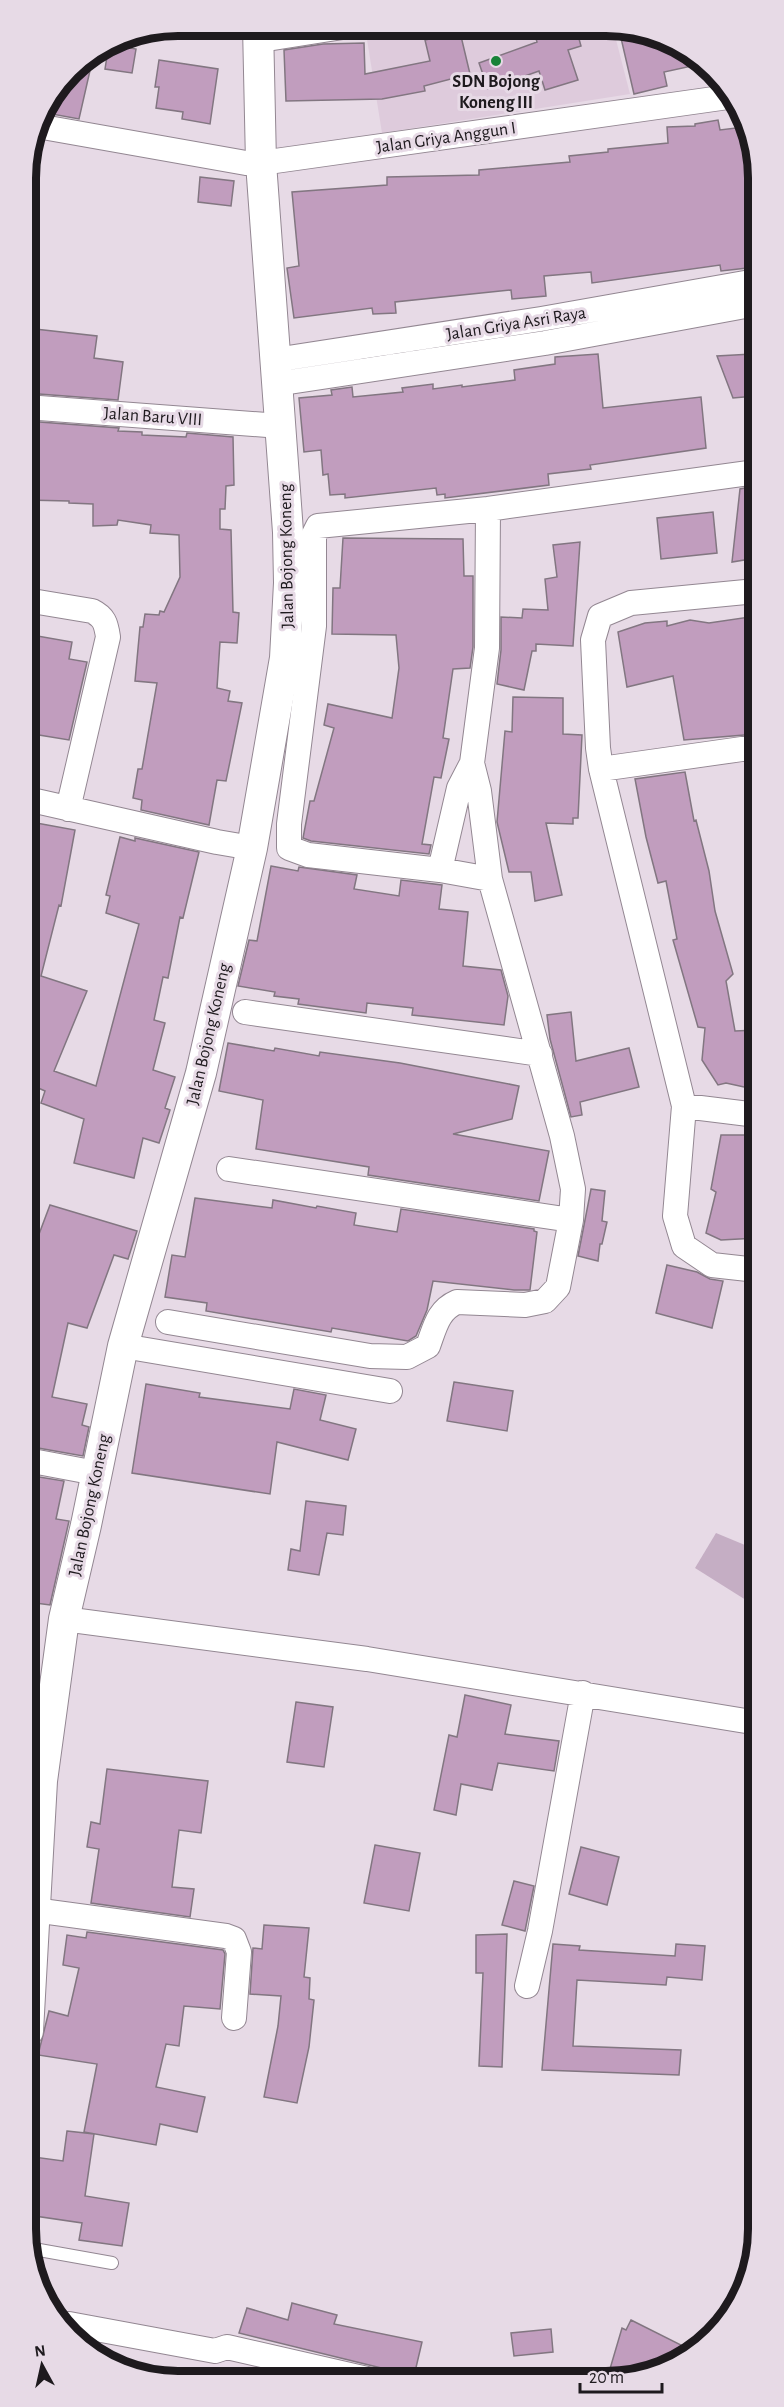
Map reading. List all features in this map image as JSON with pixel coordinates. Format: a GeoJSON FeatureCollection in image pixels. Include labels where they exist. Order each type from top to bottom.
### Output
{"type":"FeatureCollection","features":[{"type":"Feature","properties":{"kind":"street","name":"Jalan Bojong Koneng"},"geometry":{"type":"LineString","coordinates":[[36,1825],[64,1619],[123,1346],[201,1073],[252,848],[285,658],[288,628],[288,532],[276,372],[258,36]]}},
{"type":"Feature","properties":{"kind":"street","name":"Jalan Griya Anggun I"},"geometry":{"type":"LineString","coordinates":[[46,128],[246,163],[266,163],[723,98]]}},
{"type":"Feature","properties":{"kind":"street","name":"Jalan Griya Asri Raya"},"geometry":{"type":"LineString","coordinates":[[543,331],[748,283]]}},
{"type":"Feature","properties":{"kind":"street","name":"Jalan Griya Asri Raya"},"geometry":{"type":"LineString","coordinates":[[276,372],[543,331],[748,305]]}},
{"type":"Feature","properties":{"kind":"street","name":"Jalan Baru VIII"},"geometry":{"type":"LineString","coordinates":[[36,408],[280,426]]}},
{"type":"Feature","properties":{"kind":"street"},"geometry":{"type":"LineString","coordinates":[[490,879],[440,870],[308,855],[289,848],[289,824],[314,626],[314,534],[318,526],[488,509],[748,473]]}},
{"type":"Feature","properties":{"kind":"street"},"geometry":{"type":"LineString","coordinates":[[440,870],[459,788],[472,763],[487,648],[488,509]]}},
{"type":"Feature","properties":{"kind":"street"},"geometry":{"type":"LineString","coordinates":[[748,592],[631,603],[600,616],[594,640],[598,748],[601,770],[684,1106],[675,1216],[684,1246],[712,1264],[748,1269]]}},
{"type":"Feature","properties":{"kind":"street"},"geometry":{"type":"LineString","coordinates":[[36,602],[92,611],[101,616],[106,623],[108,637],[68,808]]}},
{"type":"Feature","properties":{"kind":"street"},"geometry":{"type":"LineString","coordinates":[[601,770],[748,749]]}},
{"type":"Feature","properties":{"kind":"street"},"geometry":{"type":"LineString","coordinates":[[168,1322],[370,1356],[407,1358],[428,1346],[439,1315],[447,1306],[457,1302],[525,1305],[545,1300],[558,1287],[571,1220],[573,1189],[568,1160],[540,1054],[490,879],[479,791],[472,763]]}},
{"type":"Feature","properties":{"kind":"street"},"geometry":{"type":"LineString","coordinates":[[36,801],[252,848]]}},
{"type":"Feature","properties":{"kind":"street"},"geometry":{"type":"LineString","coordinates":[[245,1012],[540,1054]]}},
{"type":"Feature","properties":{"kind":"street"},"geometry":{"type":"LineString","coordinates":[[684,1106],[748,1114]]}},
{"type":"Feature","properties":{"kind":"street"},"geometry":{"type":"LineString","coordinates":[[229,1169],[571,1220]]}},
{"type":"Feature","properties":{"kind":"street"},"geometry":{"type":"LineString","coordinates":[[123,1346],[390,1390]]}},
{"type":"Feature","properties":{"kind":"street"},"geometry":{"type":"LineString","coordinates":[[36,1462],[96,1473]]}},
{"type":"Feature","properties":{"kind":"street"},"geometry":{"type":"LineString","coordinates":[[64,1619],[368,1659],[748,1721]]}},
{"type":"Feature","properties":{"kind":"street"},"geometry":{"type":"LineString","coordinates":[[527,1986],[540,1931],[583,1693]]}},
{"type":"Feature","properties":{"kind":"street"},"geometry":{"type":"LineString","coordinates":[[36,1910],[226,1936],[234,1939],[239,1952],[234,2018]]}},
{"type":"Feature","properties":{"kind":"street"},"geometry":{"type":"LineString","coordinates":[[74,2325],[215,2351],[226,2347],[332,2371]]}},
{"type":"Feature","properties":{"kind":"lane"},"geometry":{"type":"LineString","coordinates":[[38,2250],[112,2263]]}},
{"type":"Feature","properties":{"kind":"shaded area","name":"SDN Bojong Koneng III"},"geometry":{"type":"Polygon","coordinates":[[[366,36],[615,36],[630,94],[382,133],[366,36]]]}},
{"type":"Feature","properties":{"kind":"shaded area"},"geometry":{"type":"Polygon","coordinates":[[[716,1533],[748,1546],[748,1601],[695,1568],[716,1533]]]}},
{"type":"Feature","properties":{"kind":"building"},"geometry":{"type":"Polygon","coordinates":[[[442,36],[461,36],[470,74],[424,86],[425,91],[382,99],[286,101],[284,50],[323,44],[364,43],[365,74],[430,61],[425,40],[442,36]]]}},
{"type":"Feature","properties":{"kind":"building"},"geometry":{"type":"Polygon","coordinates":[[[535,36],[578,36],[581,46],[568,50],[578,80],[545,90],[539,71],[488,89],[479,63],[537,42],[535,36]]]}},
{"type":"Feature","properties":{"kind":"building"},"geometry":{"type":"Polygon","coordinates":[[[621,38],[660,47],[693,66],[664,72],[667,86],[634,94],[621,38]]]}},
{"type":"Feature","properties":{"kind":"building"},"geometry":{"type":"Polygon","coordinates":[[[124,47],[136,49],[132,73],[105,69],[107,55],[124,47]]]}},
{"type":"Feature","properties":{"kind":"building"},"geometry":{"type":"Polygon","coordinates":[[[159,60],[218,69],[210,124],[182,119],[183,112],[156,108],[159,87],[155,87],[159,60]]]}},
{"type":"Feature","properties":{"kind":"building"},"geometry":{"type":"Polygon","coordinates":[[[91,66],[79,119],[52,114],[71,85],[91,66]]]}},
{"type":"Feature","properties":{"kind":"building"},"geometry":{"type":"Polygon","coordinates":[[[718,120],[720,130],[738,128],[740,133],[748,169],[748,268],[721,271],[720,265],[592,283],[591,272],[544,276],[546,296],[512,299],[511,290],[395,302],[396,313],[373,314],[372,308],[294,318],[287,268],[299,266],[292,192],[387,185],[387,177],[479,175],[479,170],[570,162],[569,156],[608,152],[608,149],[668,143],[667,127],[695,126],[695,124],[718,120]]]}},
{"type":"Feature","properties":{"kind":"building"},"geometry":{"type":"Polygon","coordinates":[[[200,177],[234,181],[231,206],[198,202],[200,177]]]}},
{"type":"Feature","properties":{"kind":"building"},"geometry":{"type":"Polygon","coordinates":[[[36,329],[97,336],[94,358],[123,362],[118,400],[36,394],[36,329]]]}},
{"type":"Feature","properties":{"kind":"building"},"geometry":{"type":"Polygon","coordinates":[[[598,354],[603,408],[701,397],[706,448],[590,465],[591,469],[548,474],[549,485],[445,498],[445,494],[437,495],[436,488],[345,498],[345,494],[330,495],[328,474],[323,475],[321,450],[304,452],[299,398],[332,395],[331,390],[352,387],[353,397],[403,392],[402,388],[433,384],[433,389],[515,380],[514,370],[555,364],[555,357],[598,354]]]}},
{"type":"Feature","properties":{"kind":"building"},"geometry":{"type":"Polygon","coordinates":[[[748,354],[748,397],[733,398],[717,356],[748,354]]]}},
{"type":"Feature","properties":{"kind":"building"},"geometry":{"type":"Polygon","coordinates":[[[36,422],[119,428],[118,431],[142,432],[142,435],[186,437],[187,433],[233,437],[234,485],[226,486],[225,509],[220,509],[220,529],[231,530],[233,612],[239,613],[237,643],[220,642],[217,688],[230,691],[228,701],[242,703],[226,781],[217,780],[209,825],[141,810],[142,800],[133,798],[138,769],[142,769],[157,683],[135,681],[140,627],[143,627],[145,614],[159,615],[160,611],[164,612],[180,577],[179,535],[150,533],[151,525],[118,520],[117,525],[93,526],[93,504],[69,503],[69,501],[36,500],[36,422]]]}},
{"type":"Feature","properties":{"kind":"building"},"geometry":{"type":"Polygon","coordinates":[[[748,488],[748,559],[732,562],[740,489],[748,488]]]}},
{"type":"Feature","properties":{"kind":"building"},"geometry":{"type":"Polygon","coordinates":[[[713,512],[717,553],[661,559],[657,518],[713,512]]]}},
{"type":"Feature","properties":{"kind":"building"},"geometry":{"type":"Polygon","coordinates":[[[343,538],[463,539],[464,576],[473,576],[473,647],[470,668],[453,669],[443,738],[449,739],[441,778],[434,777],[422,844],[431,845],[429,854],[311,841],[303,838],[310,801],[314,801],[334,728],[324,725],[328,704],[392,718],[399,668],[396,635],[332,634],[333,588],[340,588],[343,538]]]}},
{"type":"Feature","properties":{"kind":"building"},"geometry":{"type":"Polygon","coordinates":[[[580,542],[573,646],[536,644],[536,651],[532,651],[524,690],[497,684],[501,650],[501,617],[522,618],[523,609],[548,610],[545,579],[557,577],[553,545],[580,542]]]}},
{"type":"Feature","properties":{"kind":"building"},"geometry":{"type":"Polygon","coordinates":[[[748,617],[748,735],[684,740],[673,676],[627,687],[618,632],[645,623],[667,621],[667,626],[690,620],[709,623],[748,617]]]}},
{"type":"Feature","properties":{"kind":"building"},"geometry":{"type":"Polygon","coordinates":[[[36,636],[72,642],[69,659],[87,662],[69,740],[36,734],[36,636]]]}},
{"type":"Feature","properties":{"kind":"building"},"geometry":{"type":"Polygon","coordinates":[[[513,697],[563,698],[563,734],[582,735],[578,818],[573,818],[573,824],[546,823],[562,895],[535,901],[531,872],[509,872],[497,822],[505,731],[512,732],[513,697]]]}},
{"type":"Feature","properties":{"kind":"building"},"geometry":{"type":"Polygon","coordinates":[[[685,772],[694,821],[696,820],[709,871],[715,911],[733,974],[726,981],[735,1031],[748,1030],[748,1085],[744,1087],[726,1083],[718,1085],[702,1060],[705,1028],[698,1027],[673,940],[677,939],[666,881],[658,883],[635,779],[685,772]]]}},
{"type":"Feature","properties":{"kind":"building"},"geometry":{"type":"Polygon","coordinates":[[[36,823],[75,830],[61,906],[59,905],[41,976],[87,991],[54,1071],[96,1086],[139,924],[106,913],[110,896],[106,895],[120,837],[135,841],[135,838],[199,852],[183,918],[180,917],[168,978],[163,977],[154,1020],[165,1023],[153,1070],[175,1077],[165,1108],[170,1110],[159,1143],[143,1138],[134,1178],[74,1163],[84,1119],[41,1103],[45,1091],[36,1087],[36,823]]]}},
{"type":"Feature","properties":{"kind":"building"},"geometry":{"type":"Polygon","coordinates":[[[271,866],[298,871],[299,867],[357,875],[354,889],[399,896],[401,880],[442,885],[439,909],[468,912],[463,966],[501,970],[508,996],[504,1025],[412,1015],[413,1008],[367,1003],[366,1013],[298,1004],[299,999],[274,996],[275,992],[238,986],[249,940],[257,941],[271,866]]]}},
{"type":"Feature","properties":{"kind":"building"},"geometry":{"type":"Polygon","coordinates":[[[571,1012],[576,1061],[629,1048],[639,1087],[580,1102],[582,1115],[571,1117],[550,1039],[547,1015],[571,1012]]]}},
{"type":"Feature","properties":{"kind":"building"},"geometry":{"type":"Polygon","coordinates":[[[228,1043],[274,1051],[275,1048],[319,1056],[320,1052],[400,1063],[519,1086],[512,1119],[453,1134],[549,1151],[539,1201],[368,1175],[369,1167],[256,1149],[263,1100],[219,1091],[228,1043]]]}},
{"type":"Feature","properties":{"kind":"building"},"geometry":{"type":"Polygon","coordinates":[[[721,1135],[748,1135],[748,1238],[721,1240],[706,1233],[716,1192],[711,1189],[721,1135]]]}},
{"type":"Feature","properties":{"kind":"building"},"geometry":{"type":"Polygon","coordinates":[[[591,1189],[605,1191],[602,1221],[607,1222],[602,1244],[600,1244],[598,1261],[578,1256],[591,1189]]]}},
{"type":"Feature","properties":{"kind":"building"},"geometry":{"type":"Polygon","coordinates":[[[195,1198],[272,1208],[273,1200],[316,1208],[317,1206],[356,1213],[354,1225],[397,1232],[401,1209],[534,1229],[537,1232],[530,1290],[433,1281],[427,1310],[416,1336],[408,1341],[332,1328],[331,1332],[206,1311],[207,1303],[165,1297],[172,1255],[185,1257],[195,1198]]]}},
{"type":"Feature","properties":{"kind":"building"},"geometry":{"type":"Polygon","coordinates":[[[50,1205],[137,1231],[128,1259],[114,1255],[87,1328],[68,1323],[52,1397],[87,1404],[82,1425],[89,1427],[83,1456],[36,1448],[36,1242],[50,1205]]]}},
{"type":"Feature","properties":{"kind":"building"},"geometry":{"type":"Polygon","coordinates":[[[667,1265],[723,1281],[712,1328],[656,1313],[667,1265]]]}},
{"type":"Feature","properties":{"kind":"building"},"geometry":{"type":"Polygon","coordinates":[[[454,1382],[513,1391],[507,1431],[447,1421],[454,1382]]]}},
{"type":"Feature","properties":{"kind":"building"},"geometry":{"type":"Polygon","coordinates":[[[146,1384],[200,1393],[199,1397],[290,1409],[294,1389],[326,1395],[320,1420],[356,1429],[348,1460],[277,1442],[270,1494],[132,1473],[146,1384]]]}},
{"type":"Feature","properties":{"kind":"building"},"geometry":{"type":"Polygon","coordinates":[[[36,1476],[64,1481],[56,1519],[69,1521],[50,1605],[36,1603],[36,1476]]]}},
{"type":"Feature","properties":{"kind":"building"},"geometry":{"type":"Polygon","coordinates":[[[306,1501],[346,1506],[343,1535],[327,1533],[319,1575],[288,1570],[291,1549],[300,1551],[306,1501]]]}},
{"type":"Feature","properties":{"kind":"building"},"geometry":{"type":"Polygon","coordinates":[[[465,1695],[511,1705],[505,1734],[559,1741],[554,1771],[498,1763],[492,1790],[461,1784],[456,1815],[434,1810],[449,1735],[457,1737],[465,1695]]]}},
{"type":"Feature","properties":{"kind":"building"},"geometry":{"type":"Polygon","coordinates":[[[296,1702],[333,1707],[324,1767],[287,1762],[296,1702]]]}},
{"type":"Feature","properties":{"kind":"building"},"geometry":{"type":"Polygon","coordinates":[[[107,1769],[208,1781],[201,1833],[179,1830],[172,1887],[194,1889],[190,1917],[91,1903],[99,1849],[87,1847],[91,1822],[100,1824],[107,1769]]]}},
{"type":"Feature","properties":{"kind":"building"},"geometry":{"type":"Polygon","coordinates":[[[375,1845],[420,1853],[409,1911],[364,1903],[375,1845]]]}},
{"type":"Feature","properties":{"kind":"building"},"geometry":{"type":"Polygon","coordinates":[[[581,1847],[619,1857],[607,1905],[569,1894],[581,1847]]]}},
{"type":"Feature","properties":{"kind":"building"},"geometry":{"type":"Polygon","coordinates":[[[514,1881],[534,1886],[525,1931],[502,1925],[514,1881]]]}},
{"type":"Feature","properties":{"kind":"building"},"geometry":{"type":"Polygon","coordinates":[[[264,1925],[309,1928],[304,1977],[310,1978],[309,1999],[314,2000],[309,2047],[297,2103],[264,2097],[278,2026],[281,1996],[250,1994],[253,1948],[262,1949],[264,1925]]]}},
{"type":"Feature","properties":{"kind":"building"},"geometry":{"type":"Polygon","coordinates":[[[87,1932],[223,1950],[225,1954],[220,2009],[184,2006],[179,2046],[166,2044],[156,2087],[205,2097],[197,2132],[160,2124],[156,2145],[84,2132],[97,2064],[38,2055],[49,2011],[68,2016],[79,1968],[63,1965],[67,1935],[86,1938],[87,1932]]]}},
{"type":"Feature","properties":{"kind":"building"},"geometry":{"type":"Polygon","coordinates":[[[507,1934],[502,2067],[479,2066],[483,1973],[476,1973],[476,1935],[507,1934]]]}},
{"type":"Feature","properties":{"kind":"building"},"geometry":{"type":"Polygon","coordinates":[[[553,1944],[580,1946],[579,1950],[675,1956],[676,1944],[705,1946],[702,1980],[667,1977],[666,1985],[577,1980],[573,2046],[681,2050],[679,2075],[542,2070],[553,1944]]]}},
{"type":"Feature","properties":{"kind":"building"},"geometry":{"type":"Polygon","coordinates":[[[67,2131],[94,2134],[85,2196],[129,2203],[122,2246],[79,2240],[82,2223],[36,2216],[36,2157],[63,2161],[67,2131]]]}},
{"type":"Feature","properties":{"kind":"building"},"geometry":{"type":"Polygon","coordinates":[[[292,2303],[337,2315],[334,2324],[422,2342],[415,2371],[394,2371],[239,2333],[247,2308],[288,2320],[292,2303]]]}},
{"type":"Feature","properties":{"kind":"building"},"geometry":{"type":"Polygon","coordinates":[[[631,2320],[681,2345],[678,2352],[660,2360],[633,2368],[609,2371],[622,2328],[626,2330],[631,2320]]]}},
{"type":"Feature","properties":{"kind":"building"},"geometry":{"type":"Polygon","coordinates":[[[551,2329],[553,2352],[514,2356],[511,2333],[551,2329]]]}},
{"type":"Feature","properties":{"kind":"place","name":"SDN Bojong Koneng III"},"geometry":{"type":"Point","coordinates":[496,61]}}]}
